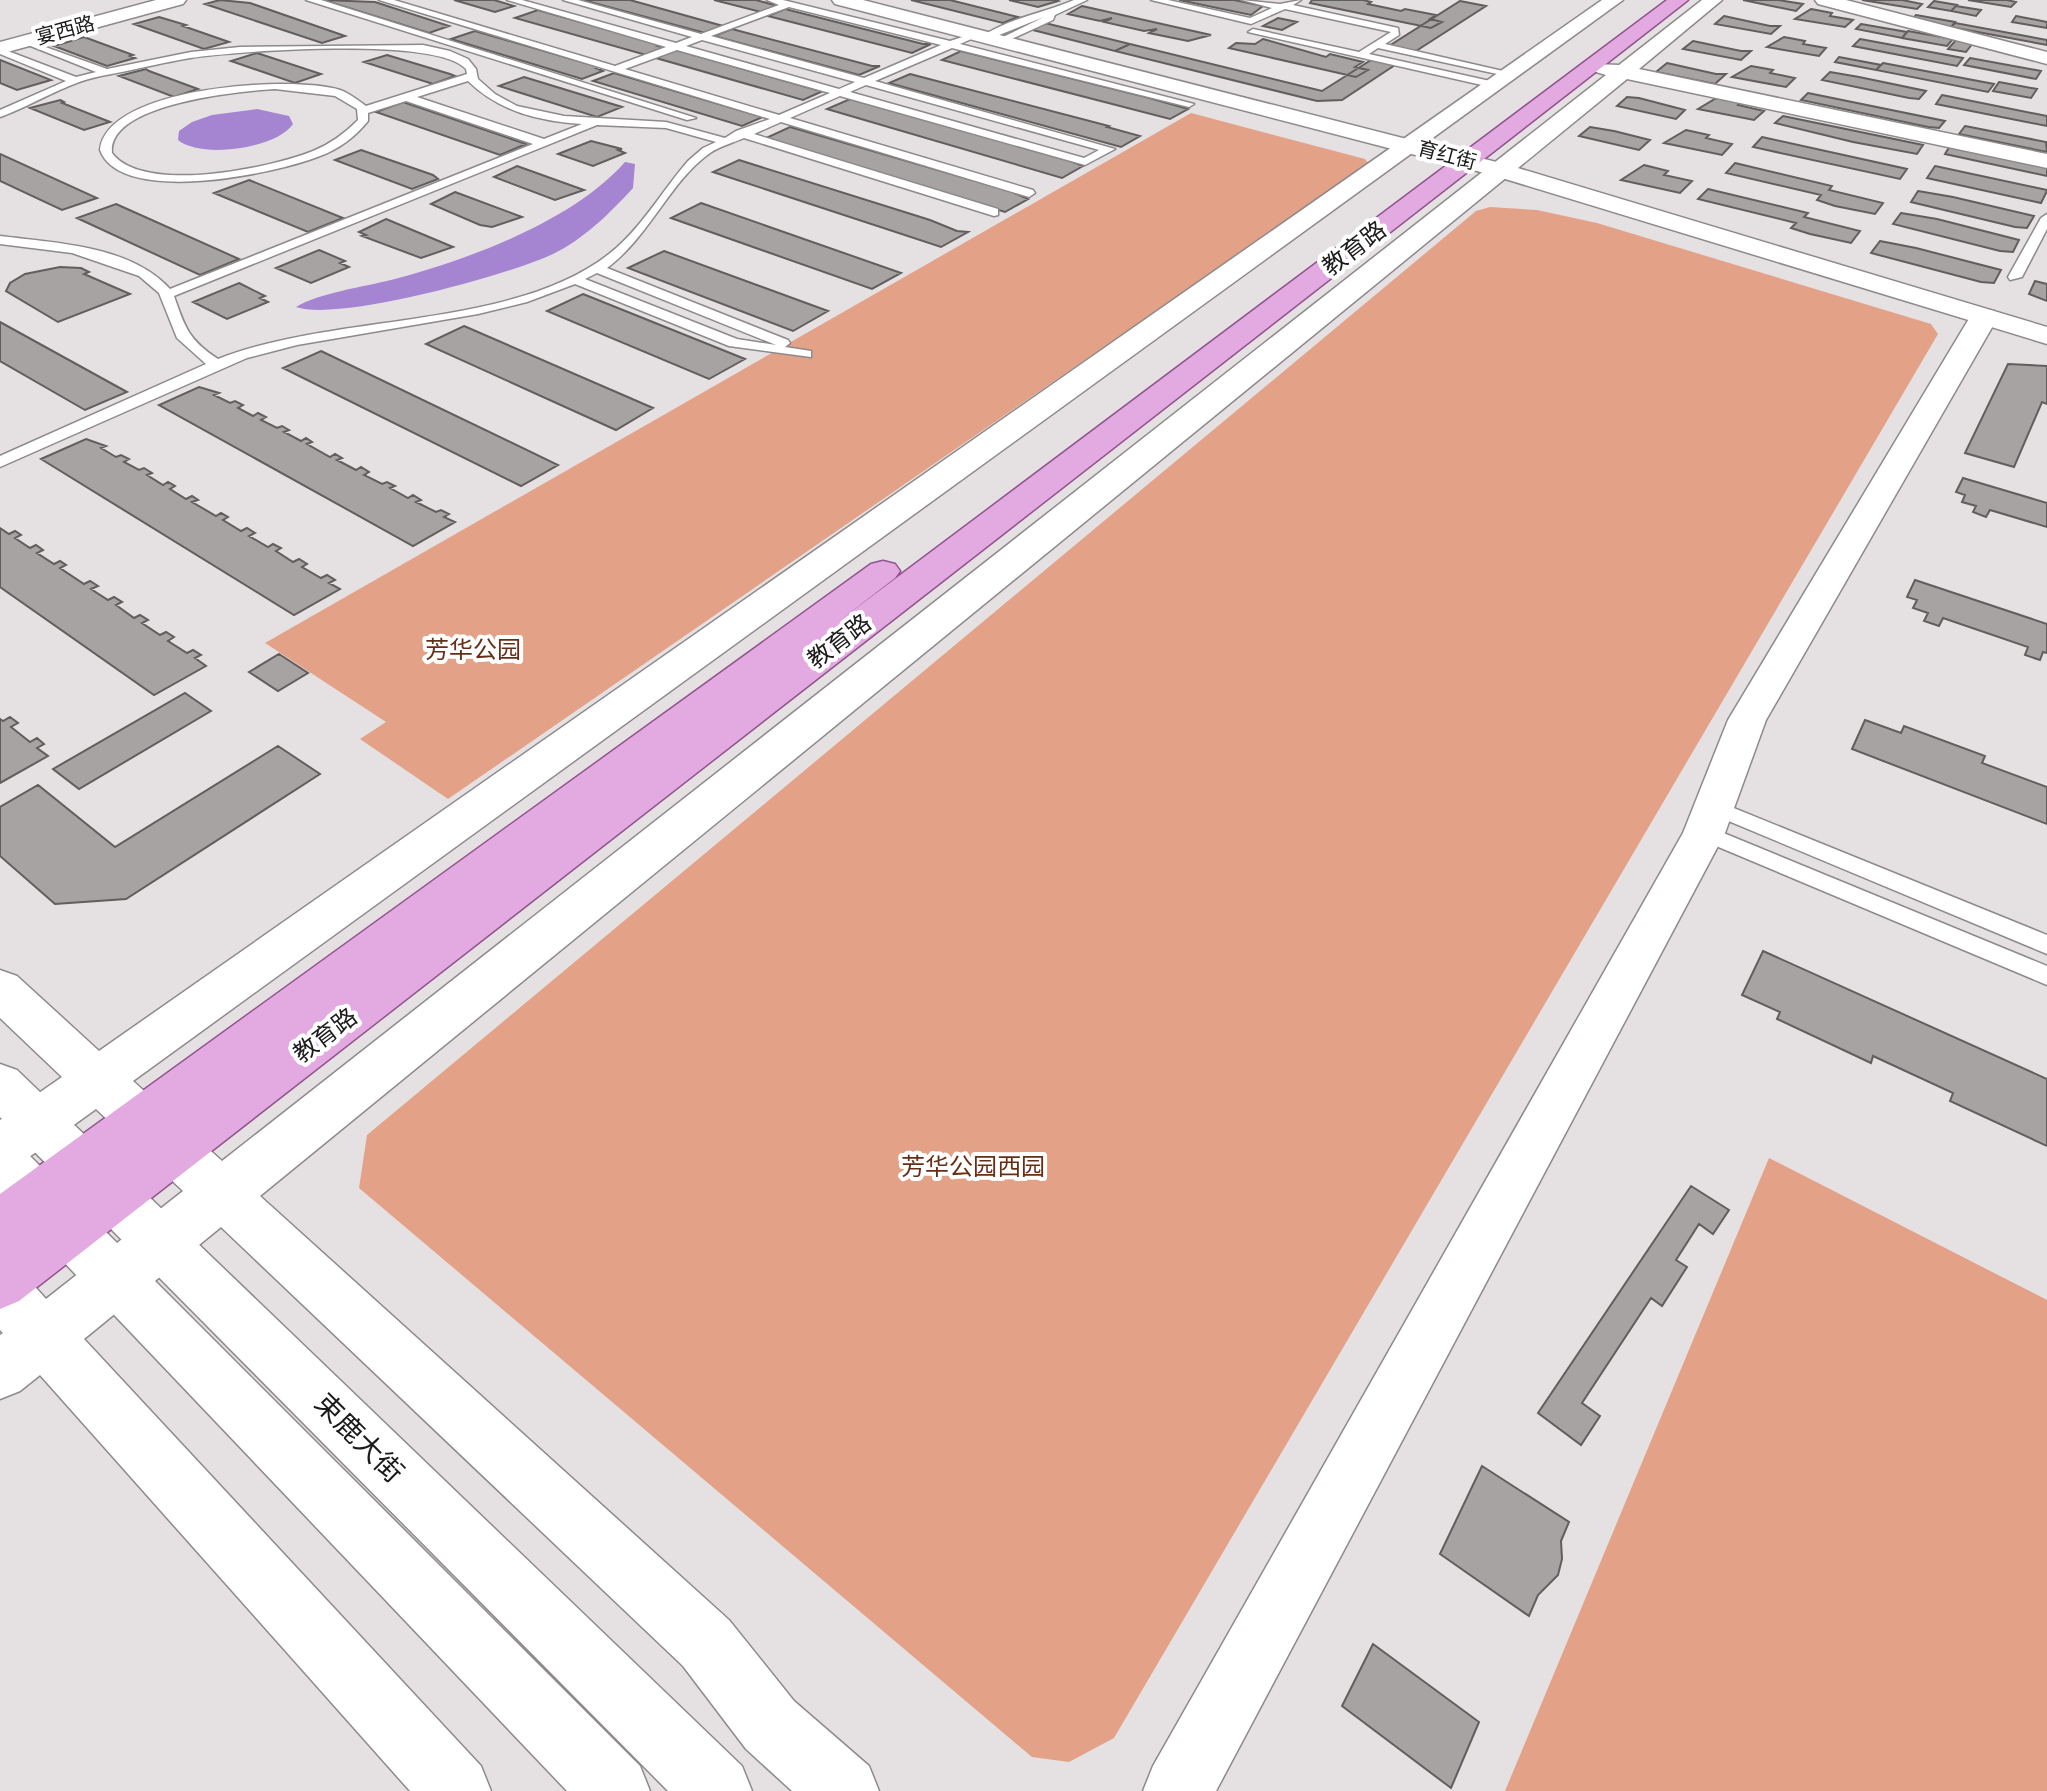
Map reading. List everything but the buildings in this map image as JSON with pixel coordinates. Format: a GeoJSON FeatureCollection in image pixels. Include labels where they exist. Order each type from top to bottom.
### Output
{"type":"FeatureCollection","features":[{"type":"Feature","properties":{"kind":"main road","name":"教育路"},"geometry":{"type":"LineString","coordinates":[[0,1283],[37,1170],[158,1135],[1456,158],[1653,0]]}},
{"type":"Feature","properties":{"kind":"main road"},"geometry":{"type":"LineString","coordinates":[[1608,69],[1679,0]]}},
{"type":"Feature","properties":{"kind":"street","name":"宴西路"},"geometry":{"type":"LineString","coordinates":[[0,50],[177,0]]}},
{"type":"Feature","properties":{"kind":"street","name":"育红街"},"geometry":{"type":"LineString","coordinates":[[841,0],[1456,158],[2047,336]]}},
{"type":"Feature","properties":{"kind":"street"},"geometry":{"type":"LineString","coordinates":[[22,1354],[221,1193],[1456,158],[1503,79],[1614,0]]}},
{"type":"Feature","properties":{"kind":"street"},"geometry":{"type":"LineString","coordinates":[[37,1170],[98,1079],[1456,158],[1608,69],[1713,0]]}},
{"type":"Feature","properties":{"kind":"street"},"geometry":{"type":"LineString","coordinates":[[1824,0],[2047,58]]}},
{"type":"Feature","properties":{"kind":"street"},"geometry":{"type":"LineString","coordinates":[[1608,69],[2047,161]]}},
{"type":"Feature","properties":{"kind":"street"},"geometry":{"type":"LineString","coordinates":[[1178,1791],[1709,820],[1747,720],[1984,317]]}},
{"type":"Feature","properties":{"kind":"street"},"geometry":{"type":"LineString","coordinates":[[0,989],[706,1643],[770,1725],[844,1791]]}},
{"type":"Feature","properties":{"kind":"street","name":"束鹿大街"},"geometry":{"type":"LineString","coordinates":[[37,1170],[717,1791]]}},
{"type":"Feature","properties":{"kind":"street","name":"束鹿大街"},"geometry":{"type":"LineString","coordinates":[[138,1260],[615,1791]]}},
{"type":"Feature","properties":{"kind":"street"},"geometry":{"type":"LineString","coordinates":[[0,1289],[22,1354],[456,1791]]}},
{"type":"Feature","properties":{"kind":"lane"},"geometry":{"type":"LineString","coordinates":[[311,0],[994,212]]}},
{"type":"Feature","properties":{"kind":"lane"},"geometry":{"type":"LineString","coordinates":[[384,0],[1029,193]]}},
{"type":"Feature","properties":{"kind":"lane"},"geometry":{"type":"LineString","coordinates":[[512,0],[1085,162],[1109,149],[568,0]]}},
{"type":"Feature","properties":{"kind":"lane"},"geometry":{"type":"LineString","coordinates":[[505,13],[544,0]]}},
{"type":"Feature","properties":{"kind":"lane"},"geometry":{"type":"LineString","coordinates":[[772,0],[1189,104]]}},
{"type":"Feature","properties":{"kind":"lane"},"geometry":{"type":"LineString","coordinates":[[0,462],[217,365],[256,351],[502,302],[573,279],[618,254],[698,157],[779,118],[950,45],[1050,18],[1050,14],[1082,0]]}},
{"type":"Feature","properties":{"kind":"lane"},"geometry":{"type":"LineString","coordinates":[[1156,0],[1251,21],[1296,0]]}},
{"type":"Feature","properties":{"kind":"lane"},"geometry":{"type":"LineString","coordinates":[[1247,0],[1395,30],[1396,33],[1360,55]]}},
{"type":"Feature","properties":{"kind":"lane"},"geometry":{"type":"LineString","coordinates":[[578,83],[789,4]]}},
{"type":"Feature","properties":{"kind":"lane"},"geometry":{"type":"LineString","coordinates":[[398,48],[492,17]]}},
{"type":"Feature","properties":{"kind":"lane"},"geometry":{"type":"LineString","coordinates":[[1253,32],[1360,55],[1503,79]]}},
{"type":"Feature","properties":{"kind":"lane"},"geometry":{"type":"LineString","coordinates":[[26,41],[108,73]]}},
{"type":"Feature","properties":{"kind":"lane"},"geometry":{"type":"LineString","coordinates":[[1377,45],[1503,79]]}},
{"type":"Feature","properties":{"kind":"lane"},"geometry":{"type":"LineString","coordinates":[[0,114],[31,97],[76,81],[168,59],[258,46],[398,48],[453,55],[469,65],[484,93],[511,106],[560,120],[671,126],[726,142]]}},
{"type":"Feature","properties":{"kind":"lane"},"geometry":{"type":"LineString","coordinates":[[0,50],[76,81]]}},
{"type":"Feature","properties":{"kind":"lane"},"geometry":{"type":"LineString","coordinates":[[363,111],[473,76]]}},
{"type":"Feature","properties":{"kind":"lane"},"geometry":{"type":"LineString","coordinates":[[256,87],[310,88],[349,97],[363,111],[359,128],[341,143],[302,160],[252,172],[198,177],[152,175],[124,168],[106,151],[110,137],[135,117],[217,92],[256,87]]}},
{"type":"Feature","properties":{"kind":"lane"},"geometry":{"type":"LineString","coordinates":[[405,97],[546,144]]}},
{"type":"Feature","properties":{"kind":"lane"},"geometry":{"type":"LineString","coordinates":[[166,295],[594,123]]}},
{"type":"Feature","properties":{"kind":"lane"},"geometry":{"type":"LineString","coordinates":[[2015,277],[2047,218]]}},
{"type":"Feature","properties":{"kind":"lane"},"geometry":{"type":"LineString","coordinates":[[0,240],[45,244],[121,264],[155,281],[166,295],[184,338],[196,351],[217,365]]}},
{"type":"Feature","properties":{"kind":"lane"},"geometry":{"type":"LineString","coordinates":[[573,279],[734,343],[806,354],[760,332],[596,268]]}},
{"type":"Feature","properties":{"kind":"lane"},"geometry":{"type":"LineString","coordinates":[[1709,820],[2047,945]]}},
{"type":"Feature","properties":{"kind":"lane"},"geometry":{"type":"LineString","coordinates":[[1709,820],[2047,976]]}},
{"type":"Feature","properties":{"kind":"green space","name":"芳华公园"},"geometry":{"type":"Polygon","coordinates":[[[1191,113],[1365,159],[1369,164],[448,799],[360,739],[386,722],[265,643],[1191,113]]]}},
{"type":"Feature","properties":{"kind":"green space","name":"芳华公园西园"},"geometry":{"type":"Polygon","coordinates":[[[1490,207],[1537,210],[1597,223],[1931,324],[1938,334],[1114,1738],[1069,1762],[1032,1757],[359,1188],[367,1135],[1476,211],[1490,207]]]}},
{"type":"Feature","properties":{"kind":"green space"},"geometry":{"type":"Polygon","coordinates":[[[1769,1158],[2047,1300],[2047,1791],[1505,1791],[1769,1158]]]}},
{"type":"Feature","properties":{"kind":"shaded area"},"geometry":{"type":"Polygon","coordinates":[[[257,109],[289,116],[293,124],[271,140],[238,148],[203,149],[178,140],[179,131],[192,122],[212,115],[257,109]]]}},
{"type":"Feature","properties":{"kind":"shaded area"},"geometry":{"type":"Polygon","coordinates":[[[625,162],[635,164],[633,188],[586,233],[553,254],[500,273],[424,294],[348,308],[318,310],[296,307],[329,294],[452,262],[517,236],[577,203],[625,162]]]}}]}
